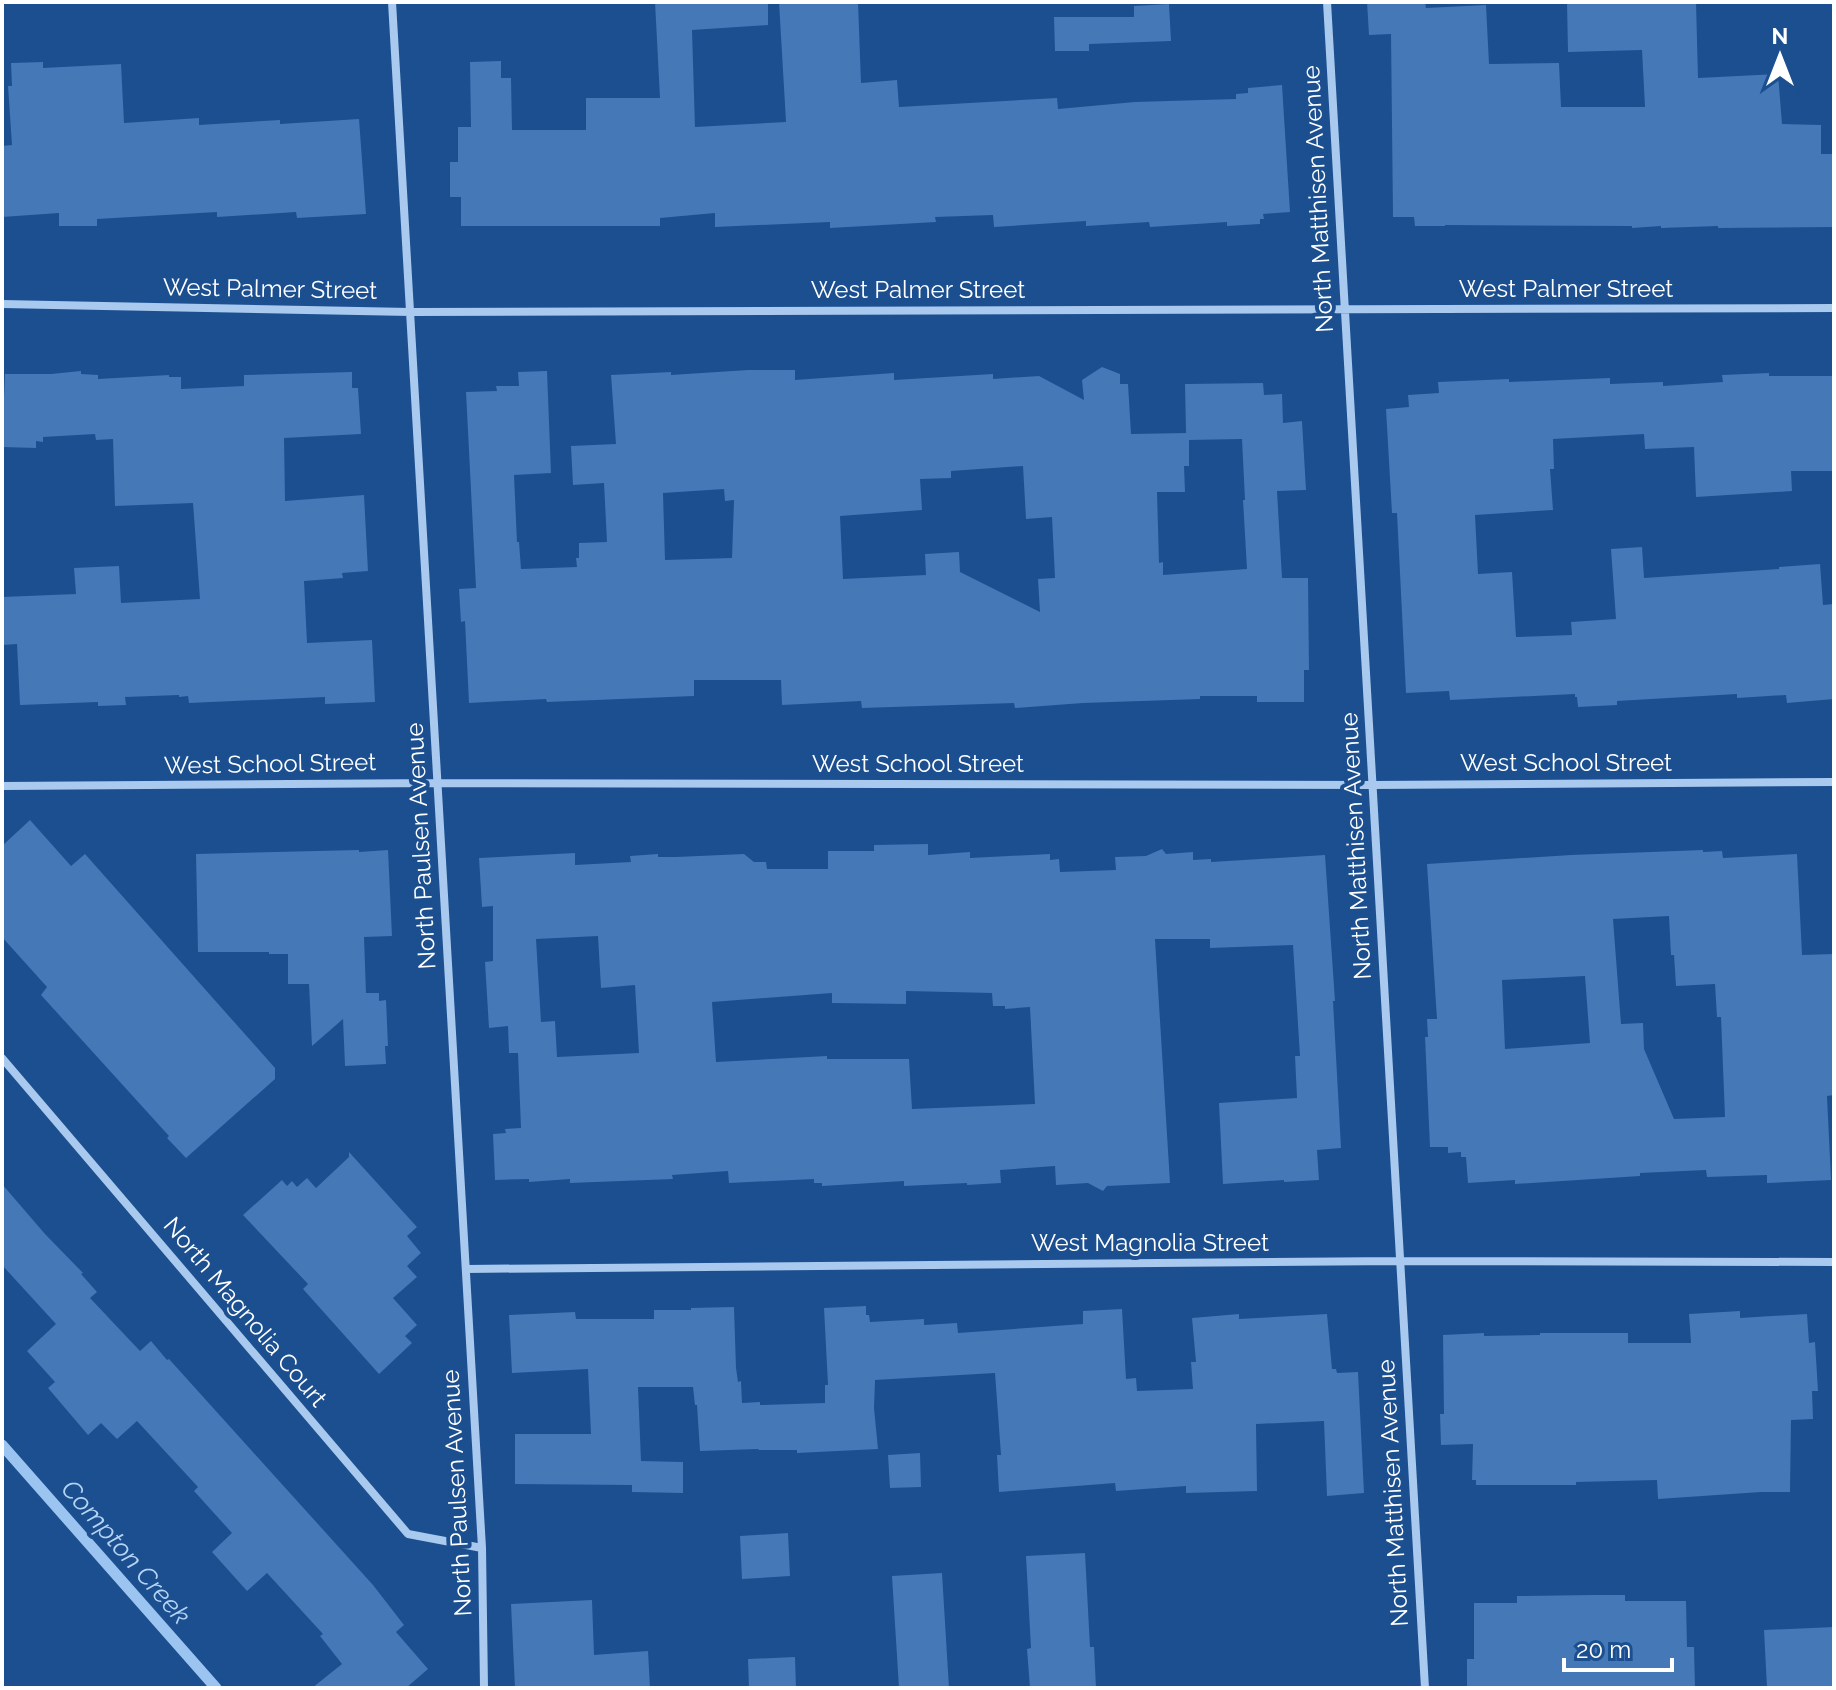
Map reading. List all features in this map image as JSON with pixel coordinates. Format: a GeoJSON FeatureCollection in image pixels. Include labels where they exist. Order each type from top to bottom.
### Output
{"type":"FeatureCollection","features":[{"type":"Feature","properties":{"kind":"street","name":"North Paulsen Avenue"},"geometry":{"type":"LineString","coordinates":[[392,2],[482,1548],[484,1688]]}},
{"type":"Feature","properties":{"kind":"street","name":"North Matthisen Avenue"},"geometry":{"type":"LineString","coordinates":[[1327,2],[1425,1688]]}},
{"type":"Feature","properties":{"kind":"street","name":"West Palmer Street"},"geometry":{"type":"LineString","coordinates":[[2,304],[410,312],[1834,308]]}},
{"type":"Feature","properties":{"kind":"street","name":"West School Street"},"geometry":{"type":"LineString","coordinates":[[2,786],[1834,782]]}},
{"type":"Feature","properties":{"kind":"street","name":"North Magnolia Court"},"geometry":{"type":"LineString","coordinates":[[2,1058],[408,1534],[482,1548]]}},
{"type":"Feature","properties":{"kind":"street","name":"West Magnolia Street"},"geometry":{"type":"LineString","coordinates":[[466,1269],[1400,1261],[1834,1262]]}},
{"type":"Feature","properties":{"kind":"building"},"geometry":{"type":"Polygon","coordinates":[[[655,2],[768,2],[768,25],[692,30],[695,127],[786,122],[779,2],[858,2],[861,83],[897,80],[899,107],[1057,98],[1058,109],[1135,102],[1236,99],[1236,94],[1248,93],[1248,88],[1282,85],[1290,212],[1263,214],[1260,224],[1227,226],[1227,222],[1150,227],[1149,222],[1086,226],[1086,221],[994,227],[993,215],[935,217],[936,222],[830,228],[830,222],[715,227],[715,213],[660,218],[660,226],[461,226],[461,197],[450,197],[450,162],[458,162],[458,127],[471,127],[470,62],[501,61],[501,78],[511,78],[512,130],[586,130],[586,98],[660,98],[655,2]]]}},
{"type":"Feature","properties":{"kind":"building"},"geometry":{"type":"Polygon","coordinates":[[[1367,2],[1425,2],[1426,8],[1486,5],[1489,64],[1559,63],[1561,107],[1645,107],[1642,50],[1568,52],[1567,2],[1696,2],[1698,78],[1778,74],[1782,124],[1821,125],[1821,154],[1834,154],[1834,227],[1415,226],[1414,217],[1393,217],[1391,34],[1369,35],[1367,2]]]}},
{"type":"Feature","properties":{"kind":"building"},"geometry":{"type":"Polygon","coordinates":[[[1169,4],[1171,41],[1089,44],[1089,51],[1055,51],[1054,17],[1134,17],[1134,6],[1169,4]]]}},
{"type":"Feature","properties":{"kind":"building"},"geometry":{"type":"Polygon","coordinates":[[[43,62],[43,68],[121,64],[124,123],[199,118],[199,125],[359,119],[366,214],[297,218],[296,212],[217,217],[217,212],[97,219],[97,226],[59,226],[59,213],[2,217],[2,146],[12,145],[8,86],[12,86],[11,63],[43,62]]]}},
{"type":"Feature","properties":{"kind":"building"},"geometry":{"type":"Polygon","coordinates":[[[1102,367],[1120,374],[1120,384],[1128,384],[1131,434],[1186,433],[1185,384],[1263,383],[1264,395],[1282,394],[1283,423],[1302,421],[1306,490],[1277,491],[1282,578],[1308,578],[1309,670],[1304,670],[1304,702],[1257,702],[1257,696],[1200,696],[1200,699],[1015,708],[1014,703],[862,708],[861,701],[782,705],[781,680],[694,680],[694,696],[469,703],[465,621],[461,622],[459,589],[476,588],[466,392],[497,391],[496,386],[519,386],[518,372],[547,371],[551,473],[514,475],[521,569],[577,567],[579,543],[607,542],[604,483],[573,485],[571,446],[616,444],[611,375],[795,370],[795,380],[894,373],[894,380],[993,374],[993,379],[1039,376],[1084,400],[1082,380],[1102,367]],[[1242,439],[1189,440],[1189,466],[1184,466],[1185,492],[1157,492],[1159,563],[1163,562],[1163,575],[1247,569],[1242,439]],[[1023,466],[951,471],[951,478],[920,479],[922,510],[840,516],[843,579],[926,575],[925,554],[959,552],[960,572],[1040,612],[1038,579],[1055,578],[1052,517],[1026,519],[1023,466]],[[724,489],[663,493],[665,560],[732,558],[734,500],[725,501],[724,489]]]}},
{"type":"Feature","properties":{"kind":"building"},"geometry":{"type":"Polygon","coordinates":[[[81,371],[81,374],[98,375],[98,379],[181,377],[181,389],[244,386],[244,375],[352,372],[352,388],[358,388],[361,434],[284,438],[285,501],[364,495],[368,571],[342,573],[343,578],[304,581],[307,643],[372,640],[375,702],[325,704],[325,697],[189,703],[188,696],[179,695],[125,697],[126,705],[98,706],[98,702],[20,705],[17,644],[2,645],[2,597],[76,594],[74,568],[119,566],[121,603],[200,599],[193,503],[115,506],[113,439],[96,440],[95,434],[43,437],[43,442],[36,441],[36,448],[2,447],[5,374],[81,371]]]}},
{"type":"Feature","properties":{"kind":"building"},"geometry":{"type":"Polygon","coordinates":[[[1769,373],[1769,376],[1834,376],[1834,471],[1791,471],[1792,491],[1696,497],[1694,447],[1645,449],[1644,434],[1553,439],[1554,469],[1550,469],[1553,510],[1475,515],[1478,574],[1512,572],[1516,637],[1572,635],[1571,622],[1616,619],[1611,549],[1642,547],[1644,578],[1820,564],[1823,605],[1834,604],[1834,699],[1787,703],[1786,695],[1737,698],[1737,694],[1617,701],[1617,705],[1578,707],[1575,694],[1450,700],[1449,691],[1406,693],[1397,513],[1392,513],[1386,409],[1409,407],[1408,395],[1439,393],[1438,382],[1610,378],[1610,384],[1663,382],[1663,386],[1723,382],[1722,375],[1769,373]]]}},
{"type":"Feature","properties":{"kind":"building"},"geometry":{"type":"Polygon","coordinates":[[[30,820],[71,866],[85,854],[275,1068],[275,1079],[186,1158],[41,995],[47,987],[2,937],[2,846],[30,820]]]}},
{"type":"Feature","properties":{"kind":"building"},"geometry":{"type":"Polygon","coordinates":[[[928,844],[928,855],[970,852],[970,858],[1050,854],[1050,860],[1059,859],[1060,872],[1116,870],[1115,857],[1146,856],[1162,849],[1166,854],[1193,852],[1193,860],[1211,859],[1211,862],[1325,855],[1341,1148],[1317,1150],[1319,1180],[1223,1184],[1219,1103],[1297,1098],[1295,1056],[1300,1056],[1293,945],[1210,948],[1210,939],[1155,939],[1170,1183],[1107,1186],[1103,1191],[1088,1183],[1056,1185],[1055,1166],[1000,1170],[1001,1183],[967,1185],[904,1186],[904,1181],[822,1186],[822,1183],[814,1183],[814,1179],[729,1183],[728,1171],[672,1175],[673,1179],[570,1183],[570,1179],[529,1182],[529,1179],[495,1180],[493,1134],[521,1128],[518,1053],[509,1053],[508,1026],[489,1028],[485,962],[493,961],[493,906],[482,907],[479,858],[575,853],[575,865],[631,862],[630,856],[658,854],[658,857],[676,857],[744,854],[754,862],[766,862],[767,869],[828,869],[828,851],[874,851],[874,845],[928,844]],[[598,936],[536,939],[541,1022],[555,1021],[557,1057],[639,1053],[635,985],[601,988],[598,936]],[[906,991],[906,1004],[832,1003],[832,993],[712,1002],[716,1062],[827,1056],[827,1059],[909,1059],[912,1109],[1035,1104],[1030,1007],[1005,1009],[1005,1006],[993,1006],[992,993],[906,991]]]}},
{"type":"Feature","properties":{"kind":"building"},"geometry":{"type":"Polygon","coordinates":[[[388,850],[392,936],[364,937],[366,993],[379,993],[379,1001],[386,1000],[388,1046],[385,1046],[386,1064],[345,1066],[343,1019],[312,1046],[309,984],[288,984],[288,954],[198,952],[196,854],[388,850]]]}},
{"type":"Feature","properties":{"kind":"building"},"geometry":{"type":"Polygon","coordinates":[[[1703,850],[1722,851],[1723,858],[1797,854],[1802,955],[1834,954],[1834,1095],[1827,1096],[1831,1180],[1767,1183],[1767,1175],[1707,1177],[1706,1170],[1515,1184],[1515,1180],[1468,1183],[1466,1157],[1461,1157],[1461,1152],[1448,1153],[1448,1147],[1430,1147],[1425,1037],[1428,1037],[1427,1019],[1437,1019],[1427,864],[1703,850]],[[1669,916],[1613,919],[1621,1024],[1643,1023],[1644,1049],[1674,1119],[1725,1117],[1721,1017],[1717,1017],[1715,984],[1676,986],[1669,916]],[[1585,976],[1502,980],[1505,1049],[1590,1043],[1585,976]]]}},
{"type":"Feature","properties":{"kind":"building"},"geometry":{"type":"Polygon","coordinates":[[[349,1152],[417,1227],[407,1236],[421,1253],[407,1266],[417,1277],[393,1298],[417,1325],[405,1336],[412,1343],[379,1374],[303,1289],[308,1284],[243,1215],[282,1180],[287,1186],[292,1181],[297,1187],[307,1178],[316,1188],[349,1157],[349,1152]]]}},
{"type":"Feature","properties":{"kind":"building"},"geometry":{"type":"Polygon","coordinates":[[[2,1184],[83,1273],[97,1292],[90,1298],[140,1351],[151,1341],[169,1359],[373,1585],[404,1625],[396,1632],[428,1669],[406,1688],[312,1688],[342,1664],[320,1636],[323,1634],[267,1573],[247,1591],[212,1552],[232,1533],[194,1491],[198,1487],[137,1421],[117,1439],[101,1423],[88,1435],[48,1388],[55,1382],[27,1351],[56,1324],[2,1265],[2,1184]]]}},
{"type":"Feature","properties":{"kind":"building"},"geometry":{"type":"Polygon","coordinates":[[[866,1306],[870,1322],[924,1319],[924,1325],[957,1323],[958,1333],[1083,1324],[1083,1311],[1122,1309],[1126,1379],[1136,1378],[1137,1391],[1193,1389],[1191,1362],[1196,1362],[1192,1318],[1239,1314],[1239,1319],[1327,1314],[1332,1369],[1336,1369],[1337,1373],[1358,1372],[1364,1493],[1327,1496],[1324,1421],[1256,1424],[1257,1491],[1186,1493],[1186,1486],[1116,1491],[1115,1483],[999,1492],[997,1455],[1001,1455],[995,1373],[875,1380],[878,1449],[797,1453],[797,1450],[758,1449],[700,1451],[693,1387],[638,1387],[641,1461],[683,1462],[683,1493],[632,1492],[632,1485],[515,1484],[515,1434],[591,1434],[588,1369],[512,1373],[509,1315],[575,1312],[576,1319],[654,1319],[654,1310],[734,1307],[736,1368],[738,1382],[741,1381],[742,1403],[760,1402],[760,1405],[825,1403],[825,1385],[828,1385],[824,1308],[866,1306]]]}},
{"type":"Feature","properties":{"kind":"building"},"geometry":{"type":"Polygon","coordinates":[[[1740,1311],[1740,1318],[1807,1314],[1809,1343],[1815,1342],[1818,1391],[1812,1391],[1813,1419],[1791,1420],[1790,1492],[1658,1499],[1657,1480],[1576,1482],[1576,1485],[1476,1485],[1476,1480],[1472,1480],[1473,1444],[1441,1445],[1440,1414],[1444,1414],[1443,1335],[1628,1333],[1628,1343],[1691,1343],[1689,1314],[1740,1311]]]}},
{"type":"Feature","properties":{"kind":"building"},"geometry":{"type":"Polygon","coordinates":[[[920,1453],[921,1487],[890,1488],[888,1455],[920,1453]]]}},
{"type":"Feature","properties":{"kind":"building"},"geometry":{"type":"Polygon","coordinates":[[[788,1533],[790,1576],[742,1579],[740,1536],[788,1533]]]}},
{"type":"Feature","properties":{"kind":"building"},"geometry":{"type":"Polygon","coordinates":[[[1085,1553],[1090,1647],[1094,1647],[1096,1688],[1030,1688],[1026,1556],[1085,1553]]]}},
{"type":"Feature","properties":{"kind":"building"},"geometry":{"type":"Polygon","coordinates":[[[942,1573],[949,1688],[899,1688],[892,1576],[942,1573]]]}},
{"type":"Feature","properties":{"kind":"building"},"geometry":{"type":"Polygon","coordinates":[[[1625,1595],[1625,1601],[1686,1601],[1687,1647],[1694,1647],[1695,1688],[1467,1688],[1467,1659],[1474,1659],[1474,1603],[1517,1603],[1517,1596],[1625,1595]]]}},
{"type":"Feature","properties":{"kind":"building"},"geometry":{"type":"Polygon","coordinates":[[[592,1600],[594,1655],[648,1651],[650,1688],[515,1688],[511,1604],[592,1600]]]}},
{"type":"Feature","properties":{"kind":"building"},"geometry":{"type":"Polygon","coordinates":[[[1834,1627],[1834,1688],[1767,1688],[1764,1630],[1834,1627]]]}},
{"type":"Feature","properties":{"kind":"building"},"geometry":{"type":"Polygon","coordinates":[[[795,1657],[796,1688],[749,1688],[748,1659],[795,1657]]]}},
{"type":"Feature","properties":{"kind":"waterway","name":"Compton Creek"},"geometry":{"type":"LineString","coordinates":[[2,1445],[216,1688]]}}]}
